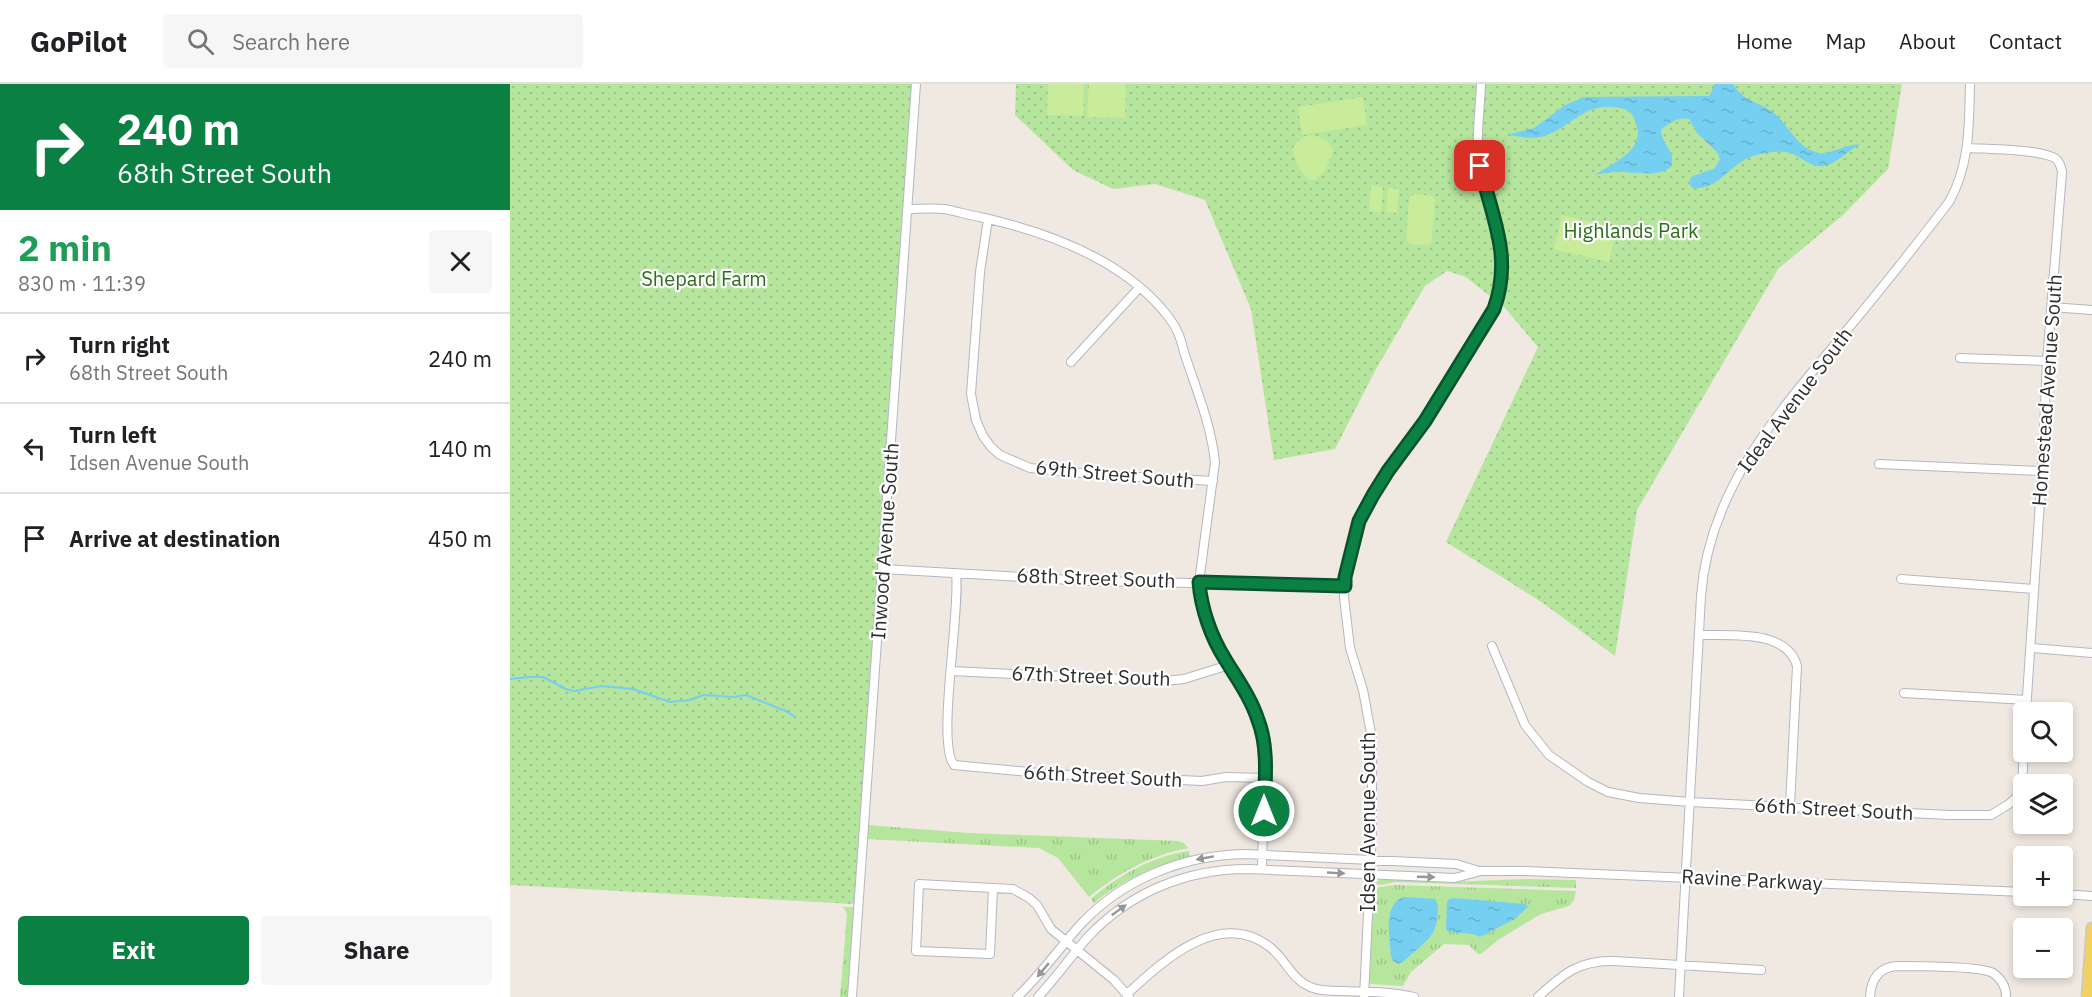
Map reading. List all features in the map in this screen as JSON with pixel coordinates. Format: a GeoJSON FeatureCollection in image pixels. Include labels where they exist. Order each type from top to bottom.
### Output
{"type":"FeatureCollection","features":[{"type":"Feature","properties":{"kind":"main road"},"geometry":{"type":"LineString","coordinates":[[2087,997],[2092,928]]}},
{"type":"Feature","properties":{"kind":"street","name":"Inwood Avenue South"},"geometry":{"type":"LineString","coordinates":[[852,997],[916,84]]}},
{"type":"Feature","properties":{"kind":"street","name":"Idsen Avenue South"},"geometry":{"type":"LineString","coordinates":[[1364,995],[1372,739],[1363,690],[1350,648],[1344,597],[1345,577],[1359,521],[1373,495],[1425,421],[1494,309],[1501,289],[1500,241],[1480,166],[1478,140],[1481,84]]}},
{"type":"Feature","properties":{"kind":"street","name":"Ideal Avenue South"},"geometry":{"type":"LineString","coordinates":[[1679,997],[1702,578],[1720,510],[1746,461],[1797,391],[1950,202],[1960,179],[1967,148],[1970,84]]}},
{"type":"Feature","properties":{"kind":"street","name":"Homestead Avenue South"},"geometry":{"type":"LineString","coordinates":[[1967,148],[2050,155],[2060,163],[2062,184],[2047,361],[2027,700]]}},
{"type":"Feature","properties":{"kind":"street"},"geometry":{"type":"LineString","coordinates":[[908,209],[944,209],[988,219],[1012,225],[1089,254],[1118,271],[1140,288],[1171,319],[1180,335],[1214,446],[1213,482],[1199,582],[1203,609],[1229,665],[1243,686],[1258,720],[1265,747],[1262,869]]}},
{"type":"Feature","properties":{"kind":"street","name":"69th Street South"},"geometry":{"type":"LineString","coordinates":[[988,219],[980,272],[971,394],[976,420],[988,444],[1000,455],[1030,468],[1213,482]]}},
{"type":"Feature","properties":{"kind":"street"},"geometry":{"type":"LineString","coordinates":[[1071,363],[1140,288]]}},
{"type":"Feature","properties":{"kind":"street"},"geometry":{"type":"LineString","coordinates":[[2051,307],[2092,310]]}},
{"type":"Feature","properties":{"kind":"street"},"geometry":{"type":"LineString","coordinates":[[1960,358],[2047,361]]}},
{"type":"Feature","properties":{"kind":"street"},"geometry":{"type":"LineString","coordinates":[[1879,464],[2042,471]]}},
{"type":"Feature","properties":{"kind":"street","name":"68th Street South"},"geometry":{"type":"LineString","coordinates":[[883,569],[1089,580],[1345,586]]}},
{"type":"Feature","properties":{"kind":"street"},"geometry":{"type":"LineString","coordinates":[[951,671],[956,573]]}},
{"type":"Feature","properties":{"kind":"street"},"geometry":{"type":"LineString","coordinates":[[1901,579],[2034,589]]}},
{"type":"Feature","properties":{"kind":"street"},"geometry":{"type":"LineString","coordinates":[[1699,635],[1750,637],[1777,641],[1794,657],[1797,666],[1790,806]]}},
{"type":"Feature","properties":{"kind":"street","name":"66th Street South"},"geometry":{"type":"LineString","coordinates":[[1492,646],[1525,725],[1550,755],[1564,767],[1608,792],[1639,798],[1690,802],[1990,815],[1998,812],[2019,795],[2023,762]]}},
{"type":"Feature","properties":{"kind":"street"},"geometry":{"type":"LineString","coordinates":[[2031,648],[2092,653]]}},
{"type":"Feature","properties":{"kind":"street","name":"67th Street South"},"geometry":{"type":"LineString","coordinates":[[951,671],[1164,681],[1184,679],[1229,665]]}},
{"type":"Feature","properties":{"kind":"street","name":"66th Street South"},"geometry":{"type":"LineString","coordinates":[[951,671],[947,727],[950,761],[954,765],[1202,782],[1226,777],[1265,778]]}},
{"type":"Feature","properties":{"kind":"street"},"geometry":{"type":"LineString","coordinates":[[1904,693],[2027,700]]}},
{"type":"Feature","properties":{"kind":"street","name":"Ravine Parkway"},"geometry":{"type":"LineString","coordinates":[[1017,997],[1086,918],[1104,902],[1156,872],[1172,866],[1207,857],[1263,855],[1456,864],[1481,871]]}},
{"type":"Feature","properties":{"kind":"street","name":"Ravine Parkway"},"geometry":{"type":"LineString","coordinates":[[1038,997],[1077,950],[1115,912],[1159,887],[1186,877],[1210,872],[1262,869],[1455,878],[1481,871],[1532,871],[2013,892]]}},
{"type":"Feature","properties":{"kind":"street"},"geometry":{"type":"LineString","coordinates":[[993,888],[990,954],[916,951],[919,884],[993,888],[1016,890],[1037,905],[1049,927],[1114,980],[1128,996],[1159,964],[1175,952],[1204,939],[1232,934],[1250,937],[1268,946],[1295,977],[1310,987],[1364,995],[1414,997]]}},
{"type":"Feature","properties":{"kind":"street"},"geometry":{"type":"LineString","coordinates":[[2073,895],[2092,896]]}},
{"type":"Feature","properties":{"kind":"street"},"geometry":{"type":"LineString","coordinates":[[1538,997],[1562,975],[1585,963],[1606,961],[1761,970]]}},
{"type":"Feature","properties":{"kind":"street"},"geometry":{"type":"LineString","coordinates":[[1870,997],[1876,975],[1886,968],[1897,966],[1986,970],[2001,980],[2007,997]]}},
{"type":"Feature","properties":{"kind":"green space","name":"Shepard Farm"},"geometry":{"type":"Polygon","coordinates":[[[510,84],[912,84],[854,904],[510,885],[510,84]]]}},
{"type":"Feature","properties":{"kind":"green space","name":"Highlands Park"},"geometry":{"type":"Polygon","coordinates":[[[1016,84],[1902,84],[1888,169],[1843,215],[1778,269],[1637,510],[1615,656],[1543,603],[1446,542],[1538,347],[1505,308],[1466,277],[1447,271],[1425,286],[1377,367],[1335,449],[1274,460],[1251,309],[1205,200],[1155,184],[1113,189],[1073,170],[1015,115],[1016,84]]]}},
{"type":"Feature","properties":{"kind":"green space"},"geometry":{"type":"Polygon","coordinates":[[[1048,84],[1084,84],[1083,116],[1047,115],[1048,84]]]}},
{"type":"Feature","properties":{"kind":"green space"},"geometry":{"type":"Polygon","coordinates":[[[1089,84],[1126,84],[1125,118],[1087,117],[1089,84]]]}},
{"type":"Feature","properties":{"kind":"green space"},"geometry":{"type":"Polygon","coordinates":[[[1363,97],[1367,125],[1302,135],[1298,107],[1363,97]]]}},
{"type":"Feature","properties":{"kind":"green space"},"geometry":{"type":"Polygon","coordinates":[[[1306,136],[1323,139],[1333,152],[1325,171],[1315,180],[1309,180],[1299,169],[1292,149],[1306,136]]]}},
{"type":"Feature","properties":{"kind":"green space"},"geometry":{"type":"Polygon","coordinates":[[[1371,186],[1383,187],[1381,212],[1369,211],[1371,186]]]}},
{"type":"Feature","properties":{"kind":"green space"},"geometry":{"type":"Polygon","coordinates":[[[1388,188],[1399,189],[1397,213],[1386,212],[1388,188]]]}},
{"type":"Feature","properties":{"kind":"green space"},"geometry":{"type":"Polygon","coordinates":[[[1414,194],[1431,196],[1435,199],[1432,238],[1431,243],[1427,245],[1411,244],[1406,239],[1409,200],[1414,194]]]}},
{"type":"Feature","properties":{"kind":"green space"},"geometry":{"type":"Polygon","coordinates":[[[1562,215],[1617,228],[1609,262],[1554,249],[1562,215]]]}},
{"type":"Feature","properties":{"kind":"green space"},"geometry":{"type":"Polygon","coordinates":[[[868,825],[968,833],[1178,841],[1184,843],[1188,848],[1148,860],[1112,880],[1089,897],[1058,858],[1039,848],[867,839],[868,825]]]}},
{"type":"Feature","properties":{"kind":"green space"},"geometry":{"type":"Polygon","coordinates":[[[1189,851],[1190,856],[1139,875],[1116,887],[1094,903],[1091,899],[1113,882],[1137,868],[1162,857],[1189,851]]]}},
{"type":"Feature","properties":{"kind":"green space"},"geometry":{"type":"Polygon","coordinates":[[[1381,879],[1448,882],[1576,880],[1576,888],[1395,882],[1374,884],[1381,879]]]}},
{"type":"Feature","properties":{"kind":"green space"},"geometry":{"type":"Polygon","coordinates":[[[1395,885],[1576,891],[1574,900],[1569,906],[1541,914],[1498,940],[1481,954],[1469,945],[1444,944],[1411,972],[1403,986],[1371,984],[1369,983],[1373,888],[1395,885]]]}},
{"type":"Feature","properties":{"kind":"green space"},"geometry":{"type":"Polygon","coordinates":[[[841,907],[854,907],[848,997],[840,997],[847,914],[841,907]]]}},
{"type":"Feature","properties":{"kind":"water"},"geometry":{"type":"Polygon","coordinates":[[[1715,84],[1733,84],[1748,99],[1774,113],[1800,142],[1812,151],[1823,153],[1860,144],[1838,160],[1824,166],[1815,165],[1786,152],[1757,155],[1738,164],[1710,185],[1692,188],[1689,183],[1691,177],[1715,168],[1720,159],[1717,152],[1697,133],[1689,119],[1677,120],[1661,130],[1662,137],[1671,153],[1671,164],[1667,169],[1652,173],[1616,172],[1595,175],[1625,156],[1635,143],[1638,136],[1636,123],[1632,114],[1624,109],[1608,107],[1588,111],[1554,132],[1540,137],[1507,135],[1534,128],[1565,105],[1584,97],[1709,96],[1715,84]]]}},
{"type":"Feature","properties":{"kind":"water"},"geometry":{"type":"Polygon","coordinates":[[[1404,897],[1435,899],[1438,913],[1436,927],[1431,936],[1398,964],[1391,956],[1389,922],[1393,907],[1404,897]]]}},
{"type":"Feature","properties":{"kind":"water"},"geometry":{"type":"Polygon","coordinates":[[[1454,898],[1525,904],[1528,907],[1515,919],[1480,937],[1446,930],[1447,902],[1454,898]]]}},
{"type":"Feature","properties":{"kind":"waterway"},"geometry":{"type":"LineString","coordinates":[[510,679],[543,677],[574,691],[601,686],[633,689],[670,702],[689,700],[704,695],[734,697],[746,695],[795,717]]}},
{"type":"Feature","properties":{"kind":"route"},"geometry":{"type":"LineString","coordinates":[[1264,811],[1265,747],[1258,720],[1243,686],[1224,657],[1203,609],[1199,582],[1345,586],[1345,577],[1359,521],[1388,471],[1425,421],[1480,332],[1494,309],[1501,289],[1502,250],[1480,166]]}}]}
